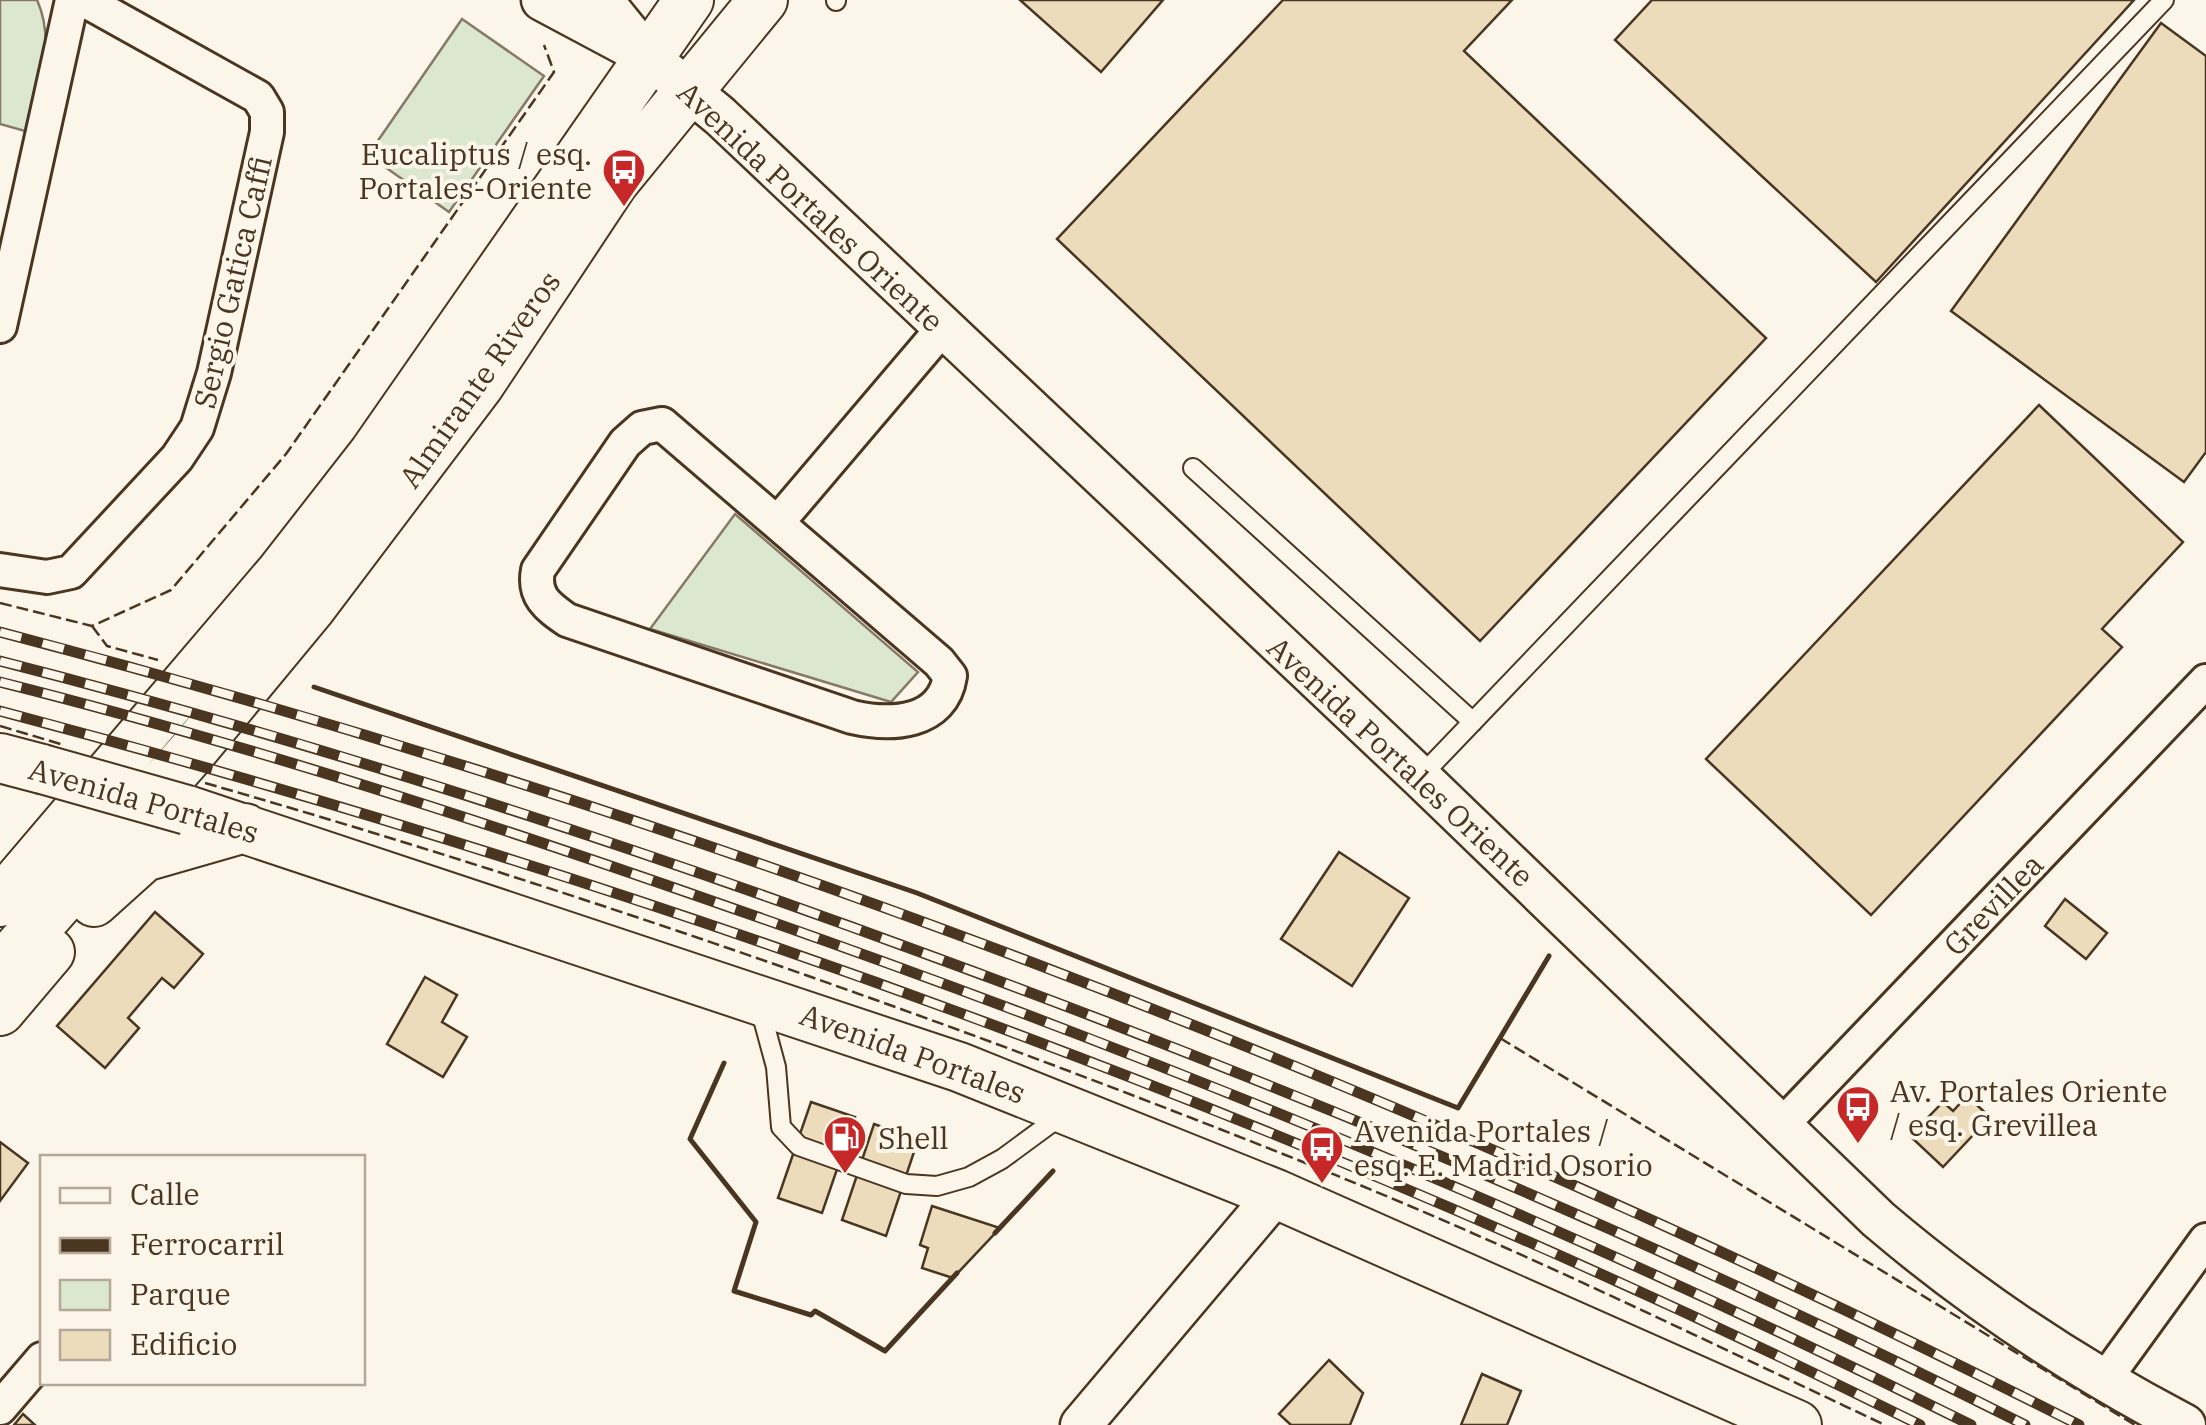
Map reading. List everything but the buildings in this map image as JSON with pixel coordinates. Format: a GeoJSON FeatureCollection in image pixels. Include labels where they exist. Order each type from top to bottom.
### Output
{"type":"FeatureCollection","features":[{"type":"Feature","properties":{"kind":"main road","name":"Almirante Riveros"},"geometry":{"type":"LineString","coordinates":[[0,902],[281,572],[373,454],[688,0]]}},
{"type":"Feature","properties":{"kind":"main road","name":"Almirante Riveros"},"geometry":{"type":"LineString","coordinates":[[0,968],[190,754],[392,504],[480,384],[614,182],[762,0]]}},
{"type":"Feature","properties":{"kind":"main road","name":"Avenida Portales"},"geometry":{"type":"LineString","coordinates":[[21,763],[245,828],[959,1067],[1276,1194],[1797,1425]]}},
{"type":"Feature","properties":{"kind":"main road"},"geometry":{"type":"LineString","coordinates":[[0,1010],[107,888],[144,858],[245,828]]}},
{"type":"Feature","properties":{"kind":"street"},"geometry":{"type":"LineString","coordinates":[[0,326],[72,0]]}},
{"type":"Feature","properties":{"kind":"street","name":"Sergio Gatica Caffi"},"geometry":{"type":"LineString","coordinates":[[0,570],[48,578],[71,572],[177,458],[197,428],[267,132],[266,112],[258,97],[84,0]]}},
{"type":"Feature","properties":{"kind":"street","name":"Avenida Portales Oriente"},"geometry":{"type":"LineString","coordinates":[[542,0],[647,56],[689,88],[1420,778],[1780,1127],[1946,1277],[2103,1382],[2185,1425]]}},
{"type":"Feature","properties":{"kind":"street","name":"Avenida Portales Oriente"},"geometry":{"type":"LineString","coordinates":[[602,0],[647,56]]}},
{"type":"Feature","properties":{"kind":"street"},"geometry":{"type":"LineString","coordinates":[[778,522],[942,329]]}},
{"type":"Feature","properties":{"kind":"street"},"geometry":{"type":"LineString","coordinates":[[662,424],[676,432],[778,522],[939,662],[950,676],[948,693],[933,710],[914,719],[879,724],[852,718],[568,620],[544,604],[535,586],[538,570],[548,554],[625,443],[642,428],[662,424]]}},
{"type":"Feature","properties":{"kind":"street","name":"Grevillea"},"geometry":{"type":"LineString","coordinates":[[1780,1127],[2206,682]]}},
{"type":"Feature","properties":{"kind":"street"},"geometry":{"type":"LineString","coordinates":[[1081,1425],[1276,1194]]}},
{"type":"Feature","properties":{"kind":"street"},"geometry":{"type":"LineString","coordinates":[[2103,1382],[2206,1240]]}},
{"type":"Feature","properties":{"kind":"street"},"geometry":{"type":"LineString","coordinates":[[0,1408],[40,1361]]}},
{"type":"Feature","properties":{"kind":"lane"},"geometry":{"type":"LineString","coordinates":[[1420,778],[2164,0]]}},
{"type":"Feature","properties":{"kind":"lane"},"geometry":{"type":"LineString","coordinates":[[1194,468],[1472,722]]}},
{"type":"Feature","properties":{"kind":"lane"},"geometry":{"type":"LineString","coordinates":[[758,998],[776,1067],[781,1126],[799,1146],[906,1184],[937,1186],[969,1177],[1002,1159],[1069,1110]]}},
{"type":"Feature","properties":{"kind":"green space"},"geometry":{"type":"Polygon","coordinates":[[[0,0],[37,0],[43,16],[46,49],[32,133],[0,124],[0,0]]]}},
{"type":"Feature","properties":{"kind":"green space"},"geometry":{"type":"Polygon","coordinates":[[[462,19],[544,76],[449,212],[368,155],[462,19]]]}},
{"type":"Feature","properties":{"kind":"green space"},"geometry":{"type":"Polygon","coordinates":[[[735,514],[918,672],[891,702],[650,629],[735,514]]]}},
{"type":"Feature","properties":{"kind":"railway"},"geometry":{"type":"LineString","coordinates":[[0,632],[268,706],[535,788],[799,877],[1060,973],[1320,1076],[1576,1186],[1829,1302],[2079,1425]]}},
{"type":"Feature","properties":{"kind":"railway"},"geometry":{"type":"LineString","coordinates":[[0,661],[237,726],[471,797],[704,874],[1073,1009],[1486,1175],[1758,1296],[2025,1425]]}},
{"type":"Feature","properties":{"kind":"railway"},"geometry":{"type":"LineString","coordinates":[[0,682],[276,758],[458,815],[888,963],[1045,1022],[1513,1212],[1820,1351],[1971,1425]]}},
{"type":"Feature","properties":{"kind":"railway"},"geometry":{"type":"LineString","coordinates":[[0,711],[247,779],[492,854],[736,934],[978,1020],[1218,1112],[1455,1210],[1689,1314],[1920,1425]]}},
{"type":"Feature","properties":{"kind":"fence"},"geometry":{"type":"LineString","coordinates":[[0,603],[92,626],[171,590],[286,454],[554,72],[544,45]]}},
{"type":"Feature","properties":{"kind":"fence"},"geometry":{"type":"LineString","coordinates":[[92,626],[107,646],[158,660]]}},
{"type":"Feature","properties":{"kind":"fence"},"geometry":{"type":"LineString","coordinates":[[0,726],[64,745]]}},
{"type":"Feature","properties":{"kind":"fence"},"geometry":{"type":"LineString","coordinates":[[205,783],[623,913],[899,1008],[1173,1111],[1454,1225],[1885,1425]]}},
{"type":"Feature","properties":{"kind":"fence"},"geometry":{"type":"LineString","coordinates":[[1500,1038],[2135,1425]]}},
{"type":"Feature","properties":{"kind":"wall"},"geometry":{"type":"LineString","coordinates":[[314,687],[917,893],[1458,1108],[1549,956]]}},
{"type":"Feature","properties":{"kind":"wall"},"geometry":{"type":"LineString","coordinates":[[724,1063],[690,1139],[756,1222],[734,1291],[811,1315],[815,1311],[885,1351],[957,1273]]}},
{"type":"Feature","properties":{"kind":"wall"},"geometry":{"type":"LineString","coordinates":[[995,1233],[1053,1171]]}},
{"type":"Feature","properties":{"kind":"place","name":"Eucaliptus / esq. Portales-Oriente"},"geometry":{"type":"Point","coordinates":[624,208]}},
{"type":"Feature","properties":{"kind":"place","name":"Av. Portales Oriente / esq. Grevillea"},"geometry":{"type":"Point","coordinates":[1858,1145]}},
{"type":"Feature","properties":{"kind":"place","name":"Shell"},"geometry":{"type":"Point","coordinates":[845,1175]}},
{"type":"Feature","properties":{"kind":"place","name":"Avenida Portales / esq. E. Madrid Osorio"},"geometry":{"type":"Point","coordinates":[1322,1185]}}]}
